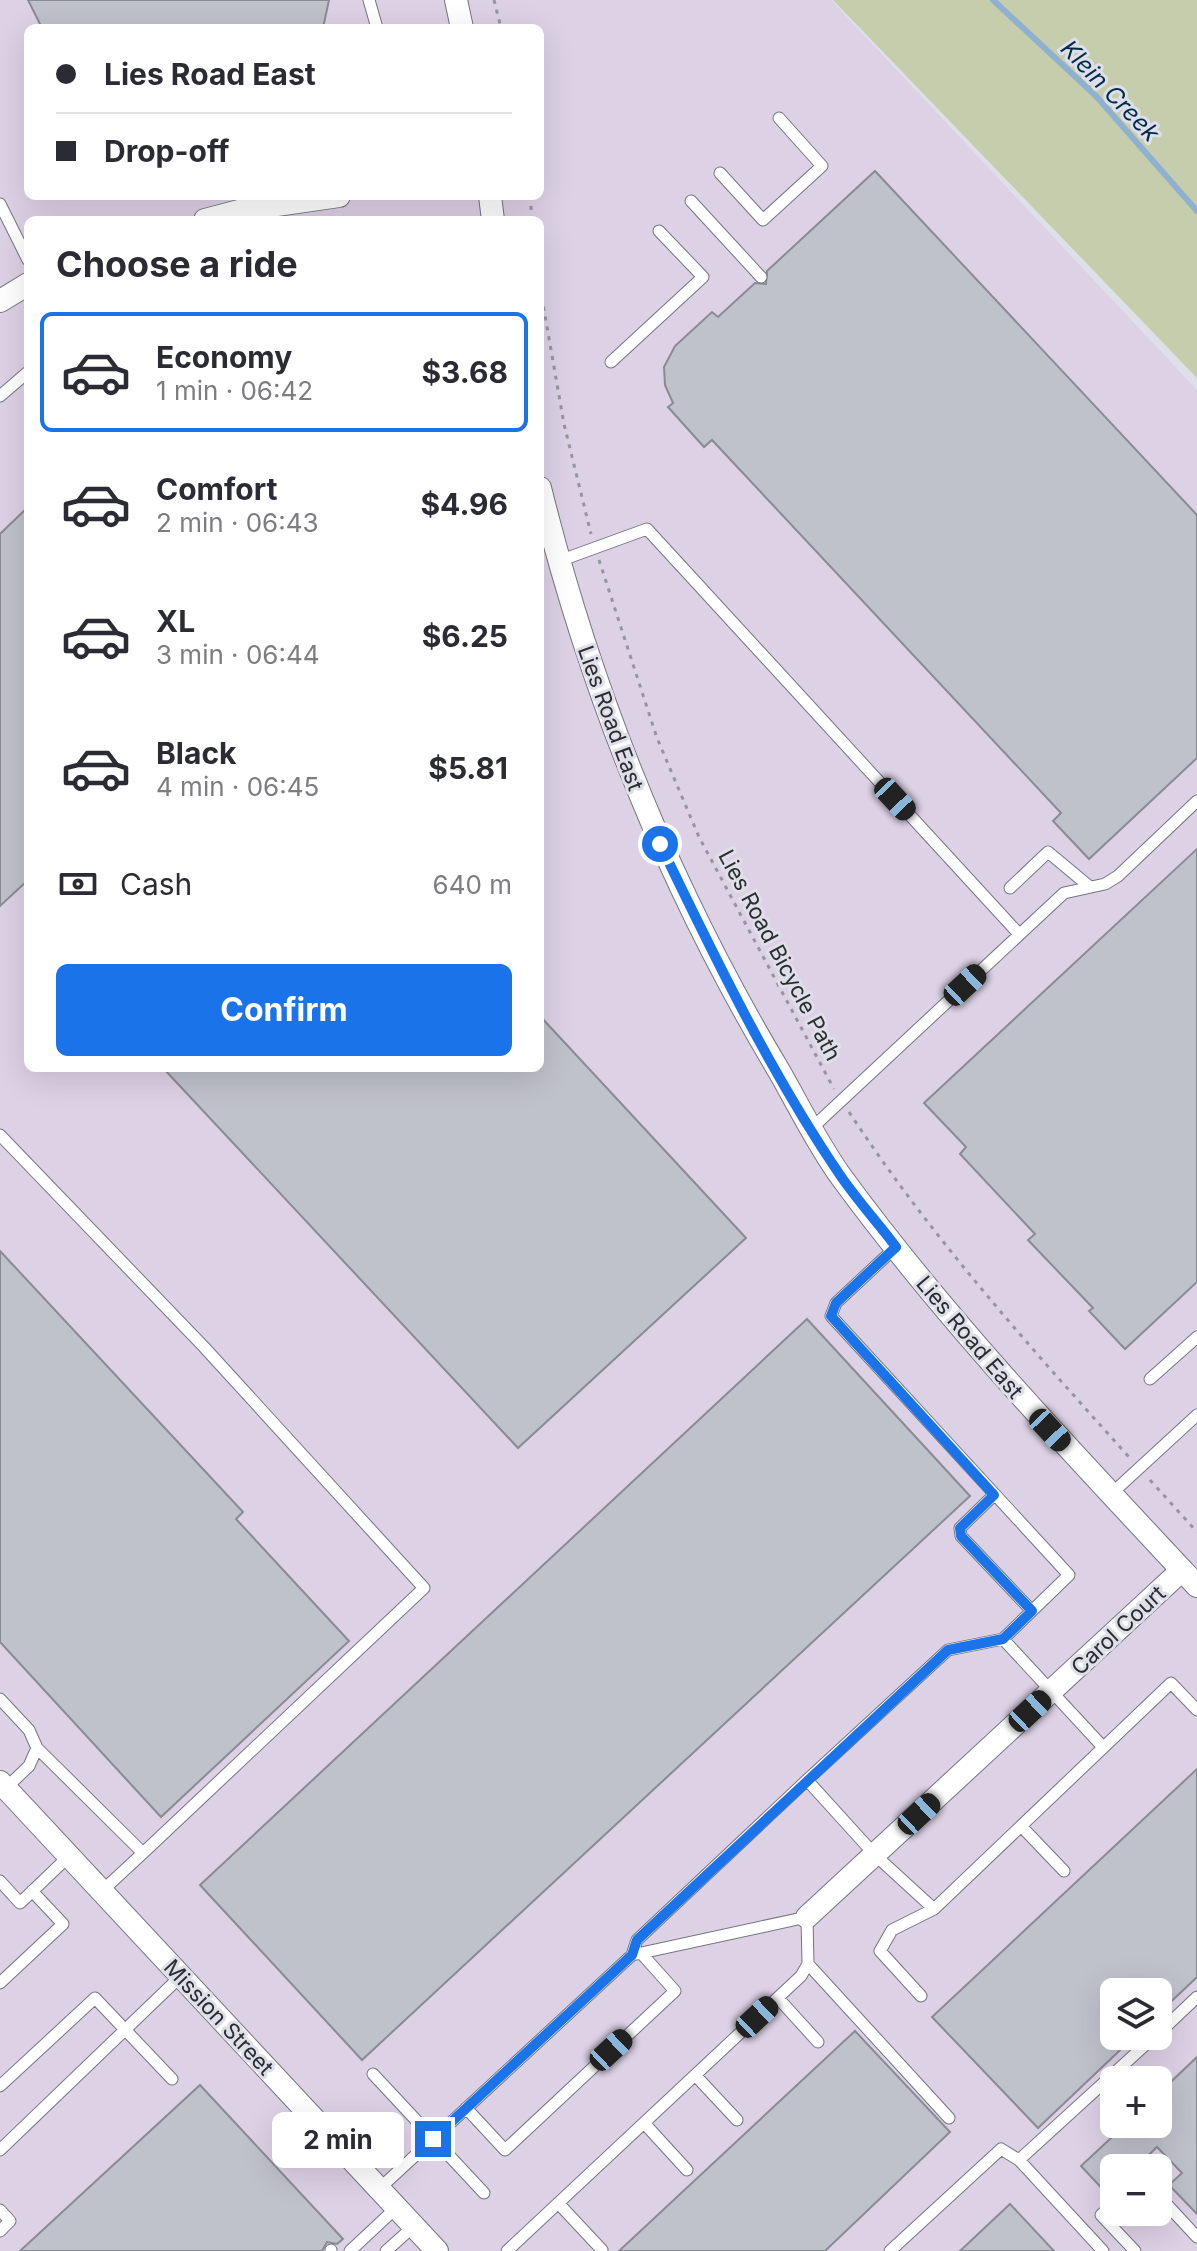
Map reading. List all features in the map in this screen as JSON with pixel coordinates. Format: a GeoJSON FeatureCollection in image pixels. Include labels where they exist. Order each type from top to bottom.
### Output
{"type":"FeatureCollection","features":[{"type":"Feature","properties":{"kind":"street"},"geometry":{"type":"LineString","coordinates":[[456,0],[461,24]]}},
{"type":"Feature","properties":{"kind":"street"},"geometry":{"type":"LineString","coordinates":[[217,216],[260,202],[286,200]]}},
{"type":"Feature","properties":{"kind":"street"},"geometry":{"type":"LineString","coordinates":[[0,301],[24,286]]}},
{"type":"Feature","properties":{"kind":"street","name":"Lies Road East"},"geometry":{"type":"LineString","coordinates":[[544,503],[604,703],[660,844],[713,954],[840,1175],[990,1364],[1110,1496],[1192,1577]]}},
{"type":"Feature","properties":{"kind":"street","name":"Carol Court"},"geometry":{"type":"LineString","coordinates":[[807,1917],[1052,1691],[1192,1577]]}},
{"type":"Feature","properties":{"kind":"street","name":"Mission Street"},"geometry":{"type":"LineString","coordinates":[[3,1785],[437,2251]]}},
{"type":"Feature","properties":{"kind":"lane"},"geometry":{"type":"LineString","coordinates":[[369,0],[376,24]]}},
{"type":"Feature","properties":{"kind":"lane"},"geometry":{"type":"LineString","coordinates":[[720,173],[763,220],[822,166],[779,118]]}},
{"type":"Feature","properties":{"kind":"lane"},"geometry":{"type":"LineString","coordinates":[[691,201],[761,277]]}},
{"type":"Feature","properties":{"kind":"lane"},"geometry":{"type":"LineString","coordinates":[[0,204],[24,252]]}},
{"type":"Feature","properties":{"kind":"lane"},"geometry":{"type":"LineString","coordinates":[[611,362],[703,277],[659,231]]}},
{"type":"Feature","properties":{"kind":"lane"},"geometry":{"type":"LineString","coordinates":[[0,396],[24,375]]}},
{"type":"Feature","properties":{"kind":"lane"},"geometry":{"type":"LineString","coordinates":[[559,561],[647,529],[1019,934]]}},
{"type":"Feature","properties":{"kind":"lane"},"geometry":{"type":"LineString","coordinates":[[812,1128],[1064,893],[1090,888],[1118,876],[1197,801]]}},
{"type":"Feature","properties":{"kind":"lane"},"geometry":{"type":"LineString","coordinates":[[1010,888],[1048,852],[1090,888]]}},
{"type":"Feature","properties":{"kind":"lane"},"geometry":{"type":"LineString","coordinates":[[0,1135],[204,1347],[424,1588],[102,1891]]}},
{"type":"Feature","properties":{"kind":"lane"},"geometry":{"type":"LineString","coordinates":[[636,1954],[637,1940],[948,1650],[1003,1639],[1069,1575],[831,1316],[836,1303],[896,1247]]}},
{"type":"Feature","properties":{"kind":"lane"},"geometry":{"type":"LineString","coordinates":[[1150,1379],[1197,1337]]}},
{"type":"Feature","properties":{"kind":"lane"},"geometry":{"type":"LineString","coordinates":[[1110,1496],[1197,1415]]}},
{"type":"Feature","properties":{"kind":"lane"},"geometry":{"type":"LineString","coordinates":[[994,1495],[960,1528],[961,1536],[1032,1611]]}},
{"type":"Feature","properties":{"kind":"lane"},"geometry":{"type":"LineString","coordinates":[[1003,1639],[1103,1747]]}},
{"type":"Feature","properties":{"kind":"lane"},"geometry":{"type":"LineString","coordinates":[[921,1996],[880,1951],[892,1930],[934,1909],[1171,1683],[1197,1710]]}},
{"type":"Feature","properties":{"kind":"lane"},"geometry":{"type":"LineString","coordinates":[[0,1699],[29,1730],[37,1748],[143,1853]]}},
{"type":"Feature","properties":{"kind":"lane"},"geometry":{"type":"LineString","coordinates":[[3,1785],[29,1766],[37,1748]]}},
{"type":"Feature","properties":{"kind":"lane"},"geometry":{"type":"LineString","coordinates":[[807,1780],[875,1855],[934,1909]]}},
{"type":"Feature","properties":{"kind":"lane"},"geometry":{"type":"LineString","coordinates":[[1021,1826],[1064,1871]]}},
{"type":"Feature","properties":{"kind":"lane"},"geometry":{"type":"LineString","coordinates":[[0,1881],[20,1903],[69,1856]]}},
{"type":"Feature","properties":{"kind":"lane"},"geometry":{"type":"LineString","coordinates":[[0,1983],[63,1924],[32,1891]]}},
{"type":"Feature","properties":{"kind":"lane"},"geometry":{"type":"LineString","coordinates":[[379,2189],[636,1954],[807,1917],[808,1964],[949,2118]]}},
{"type":"Feature","properties":{"kind":"lane"},"geometry":{"type":"LineString","coordinates":[[466,2108],[505,2150],[675,1991],[636,1954]]}},
{"type":"Feature","properties":{"kind":"lane"},"geometry":{"type":"LineString","coordinates":[[512,2250],[558,2203],[778,1998],[808,1964]]}},
{"type":"Feature","properties":{"kind":"lane"},"geometry":{"type":"LineString","coordinates":[[0,2150],[181,1976]]}},
{"type":"Feature","properties":{"kind":"lane"},"geometry":{"type":"LineString","coordinates":[[1172,2021],[1197,1997]]}},
{"type":"Feature","properties":{"kind":"lane"},"geometry":{"type":"LineString","coordinates":[[0,2086],[95,1998],[172,2079]]}},
{"type":"Feature","properties":{"kind":"lane"},"geometry":{"type":"LineString","coordinates":[[778,1998],[818,2042]]}},
{"type":"Feature","properties":{"kind":"lane"},"geometry":{"type":"LineString","coordinates":[[1019,2160],[1140,2050]]}},
{"type":"Feature","properties":{"kind":"lane"},"geometry":{"type":"LineString","coordinates":[[373,2074],[484,2193]]}},
{"type":"Feature","properties":{"kind":"lane"},"geometry":{"type":"LineString","coordinates":[[695,2075],[737,2120]]}},
{"type":"Feature","properties":{"kind":"lane"},"geometry":{"type":"LineString","coordinates":[[644,2123],[687,2170]]}},
{"type":"Feature","properties":{"kind":"lane"},"geometry":{"type":"LineString","coordinates":[[890,2251],[1001,2149],[1019,2160],[1103,2251]]}},
{"type":"Feature","properties":{"kind":"lane"},"geometry":{"type":"LineString","coordinates":[[558,2203],[602,2250]]}},
{"type":"Feature","properties":{"kind":"lane"},"geometry":{"type":"LineString","coordinates":[[350,2251],[397,2207]]}},
{"type":"Feature","properties":{"kind":"lane"},"geometry":{"type":"LineString","coordinates":[[0,2210],[10,2221],[0,2231]]}},
{"type":"Feature","properties":{"kind":"lane"},"geometry":{"type":"LineString","coordinates":[[1172,2210],[1197,2237]]}},
{"type":"Feature","properties":{"kind":"lane"},"geometry":{"type":"LineString","coordinates":[[386,2251],[414,2226]]}},
{"type":"Feature","properties":{"kind":"lane"},"geometry":{"type":"LineString","coordinates":[[1111,2226],[1135,2251]]}},
{"type":"Feature","properties":{"kind":"path"},"geometry":{"type":"LineString","coordinates":[[494,0],[500,24]]}},
{"type":"Feature","properties":{"kind":"path","name":"Lies Road Bicycle Path"},"geometry":{"type":"LineString","coordinates":[[544,310],[564,424],[595,548],[657,738],[699,837],[842,1100],[890,1174],[963,1271],[1197,1532]]}},
{"type":"Feature","properties":{"kind":"shaded area"},"geometry":{"type":"Polygon","coordinates":[[[0,0],[831,0],[1197,390],[1197,2251],[0,2251],[0,0]]]}},
{"type":"Feature","properties":{"kind":"green space"},"geometry":{"type":"Polygon","coordinates":[[[833,0],[1197,0],[1197,378],[833,0]]]}},
{"type":"Feature","properties":{"kind":"building"},"geometry":{"type":"Polygon","coordinates":[[[28,0],[329,0],[324,24],[40,24],[28,0]]]}},
{"type":"Feature","properties":{"kind":"building"},"geometry":{"type":"Polygon","coordinates":[[[875,171],[1197,515],[1197,758],[1089,859],[1053,821],[1061,813],[712,440],[704,447],[668,407],[673,403],[665,385],[664,367],[675,346],[712,312],[718,317],[755,283],[766,284],[767,271],[875,171]]]}},
{"type":"Feature","properties":{"kind":"building"},"geometry":{"type":"Polygon","coordinates":[[[24,511],[24,884],[0,906],[0,534],[24,511]]]}},
{"type":"Feature","properties":{"kind":"building"},"geometry":{"type":"Polygon","coordinates":[[[1197,849],[1197,1282],[1125,1349],[1089,1311],[1093,1308],[1028,1240],[1035,1234],[960,1154],[966,1147],[924,1103],[1197,849]]]}},
{"type":"Feature","properties":{"kind":"building"},"geometry":{"type":"Polygon","coordinates":[[[544,1020],[746,1238],[518,1448],[167,1072],[544,1072],[544,1020]]]}},
{"type":"Feature","properties":{"kind":"building"},"geometry":{"type":"Polygon","coordinates":[[[0,1251],[243,1512],[236,1519],[349,1641],[161,1817],[0,1642],[0,1251]]]}},
{"type":"Feature","properties":{"kind":"building"},"geometry":{"type":"Polygon","coordinates":[[[807,1319],[970,1496],[362,2060],[200,1885],[807,1319]]]}},
{"type":"Feature","properties":{"kind":"building"},"geometry":{"type":"Polygon","coordinates":[[[1197,1769],[1197,1977],[1172,2001],[1172,1978],[1100,1978],[1100,2050],[1120,2050],[1038,2128],[932,2017],[1197,1769]]]}},
{"type":"Feature","properties":{"kind":"building"},"geometry":{"type":"Polygon","coordinates":[[[855,2031],[950,2132],[825,2251],[619,2251],[855,2031]]]}},
{"type":"Feature","properties":{"kind":"building"},"geometry":{"type":"Polygon","coordinates":[[[1197,2057],[1197,2214],[1172,2188],[1172,2182],[1182,2173],[1172,2163],[1172,2154],[1164,2154],[1157,2147],[1150,2154],[1100,2154],[1100,2186],[1081,2166],[1111,2138],[1172,2138],[1172,2081],[1197,2057]]]}},
{"type":"Feature","properties":{"kind":"building"},"geometry":{"type":"Polygon","coordinates":[[[200,2085],[343,2239],[337,2244],[327,2242],[322,2251],[20,2251],[200,2085]]]}},
{"type":"Feature","properties":{"kind":"building"},"geometry":{"type":"Polygon","coordinates":[[[1010,2204],[1054,2251],[960,2251],[1010,2204]]]}},
{"type":"Feature","properties":{"kind":"waterway","name":"Klein Creek"},"geometry":{"type":"LineString","coordinates":[[993,0],[1096,96],[1197,211]]}},
{"type":"Feature","properties":{"kind":"route"},"geometry":{"type":"LineString","coordinates":[[433,2139],[632,1955],[637,1940],[948,1650],[1003,1639],[1032,1611],[961,1536],[960,1528],[994,1495],[831,1316],[836,1303],[896,1247],[840,1175],[764,1047],[713,954],[660,844]]}}]}
